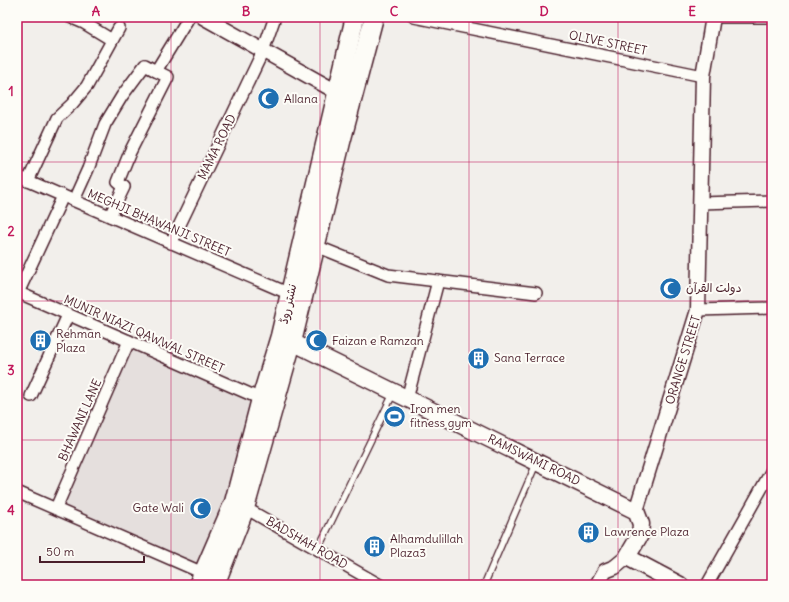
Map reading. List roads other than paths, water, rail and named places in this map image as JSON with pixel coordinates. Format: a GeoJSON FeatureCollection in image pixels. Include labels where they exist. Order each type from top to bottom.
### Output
{"type":"FeatureCollection","features":[{"type":"Feature","properties":{"kind":"main road","name":"نشتر روڈ"},"geometry":{"type":"LineString","coordinates":[[240,505],[261,399],[286,339],[290,294],[355,17]]}},
{"type":"Feature","properties":{"kind":"main road","name":"نشتر روڈ"},"geometry":{"type":"LineString","coordinates":[[205,581],[240,505],[286,339],[316,246],[341,142],[374,17]]}},
{"type":"Feature","properties":{"kind":"main road","name":"RAMSWAMI ROAD"},"geometry":{"type":"LineString","coordinates":[[286,339],[636,511]]}},
{"type":"Feature","properties":{"kind":"main road"},"geometry":{"type":"LineString","coordinates":[[636,511],[641,524],[640,535],[627,557],[680,585]]}},
{"type":"Feature","properties":{"kind":"street"},"geometry":{"type":"LineString","coordinates":[[70,17],[84,23],[112,40]]}},
{"type":"Feature","properties":{"kind":"street"},"geometry":{"type":"LineString","coordinates":[[156,71],[188,17]]}},
{"type":"Feature","properties":{"kind":"street"},"geometry":{"type":"LineString","coordinates":[[203,17],[337,92]]}},
{"type":"Feature","properties":{"kind":"street","name":"MAMA ROAD"},"geometry":{"type":"LineString","coordinates":[[171,243],[263,51],[274,17]]}},
{"type":"Feature","properties":{"kind":"street","name":"OLIVE STREET"},"geometry":{"type":"LineString","coordinates":[[414,17],[703,76]]}},
{"type":"Feature","properties":{"kind":"street"},"geometry":{"type":"LineString","coordinates":[[713,17],[770,17]]}},
{"type":"Feature","properties":{"kind":"street","name":"ORANGE STREET"},"geometry":{"type":"LineString","coordinates":[[636,511],[698,310],[703,76],[713,17]]}},
{"type":"Feature","properties":{"kind":"street"},"geometry":{"type":"LineString","coordinates":[[28,181],[57,118],[72,104],[87,86],[119,28]]}},
{"type":"Feature","properties":{"kind":"street"},"geometry":{"type":"LineString","coordinates":[[74,200],[105,124],[122,96],[145,65],[168,77],[130,152],[118,182],[124,187],[110,216]]}},
{"type":"Feature","properties":{"kind":"street","name":"MEGHJI BHAWANJI STREET"},"geometry":{"type":"LineString","coordinates":[[17,176],[290,294]]}},
{"type":"Feature","properties":{"kind":"street"},"geometry":{"type":"LineString","coordinates":[[17,292],[63,196]]}},
{"type":"Feature","properties":{"kind":"street"},"geometry":{"type":"LineString","coordinates":[[700,203],[772,201]]}},
{"type":"Feature","properties":{"kind":"street"},"geometry":{"type":"LineString","coordinates":[[316,246],[388,275],[536,294]]}},
{"type":"Feature","properties":{"kind":"street"},"geometry":{"type":"LineString","coordinates":[[401,395],[438,282]]}},
{"type":"Feature","properties":{"kind":"street","name":"MUNIR NIAZI QAWWAL STREET"},"geometry":{"type":"LineString","coordinates":[[17,292],[261,399]]}},
{"type":"Feature","properties":{"kind":"street"},"geometry":{"type":"LineString","coordinates":[[698,310],[772,308]]}},
{"type":"Feature","properties":{"kind":"street"},"geometry":{"type":"LineString","coordinates":[[31,396],[68,314]]}},
{"type":"Feature","properties":{"kind":"street","name":"BHAWANI LANE"},"geometry":{"type":"LineString","coordinates":[[56,508],[129,341]]}},
{"type":"Feature","properties":{"kind":"street"},"geometry":{"type":"LineString","coordinates":[[707,585],[772,470]]}},
{"type":"Feature","properties":{"kind":"street"},"geometry":{"type":"LineString","coordinates":[[17,492],[56,508],[205,581]]}},
{"type":"Feature","properties":{"kind":"street","name":"BADSHAH ROAD"},"geometry":{"type":"LineString","coordinates":[[240,505],[380,585]]}},
{"type":"Feature","properties":{"kind":"street"},"geometry":{"type":"LineString","coordinates":[[597,585],[605,572],[615,567],[627,557]]}},
{"type":"Feature","properties":{"kind":"lane"},"geometry":{"type":"LineString","coordinates":[[318,549],[401,395]]}},
{"type":"Feature","properties":{"kind":"lane"},"geometry":{"type":"LineString","coordinates":[[484,585],[537,462]]}},
{"type":"Feature","properties":{"kind":"place","name":"Allana"},"geometry":{"type":"Point","coordinates":[269,99]}},
{"type":"Feature","properties":{"kind":"place","name":"دولت القرآن"},"geometry":{"type":"Point","coordinates":[670,288]}},
{"type":"Feature","properties":{"kind":"place","name":"Rehman Plaza"},"geometry":{"type":"Point","coordinates":[40,341]}},
{"type":"Feature","properties":{"kind":"place","name":"Faizan e Ramzan"},"geometry":{"type":"Point","coordinates":[317,341]}},
{"type":"Feature","properties":{"kind":"place","name":"Sana Terrace"},"geometry":{"type":"Point","coordinates":[479,358]}},
{"type":"Feature","properties":{"kind":"place","name":"Iron men fitness gym"},"geometry":{"type":"Point","coordinates":[394,416]}},
{"type":"Feature","properties":{"kind":"place","name":"Gate Wali"},"geometry":{"type":"Point","coordinates":[200,508]}},
{"type":"Feature","properties":{"kind":"place","name":"Lawrence Plaza"},"geometry":{"type":"Point","coordinates":[589,532]}},
{"type":"Feature","properties":{"kind":"place","name":"Alhamdulillah Plaza3"},"geometry":{"type":"Point","coordinates":[375,546]}}]}
